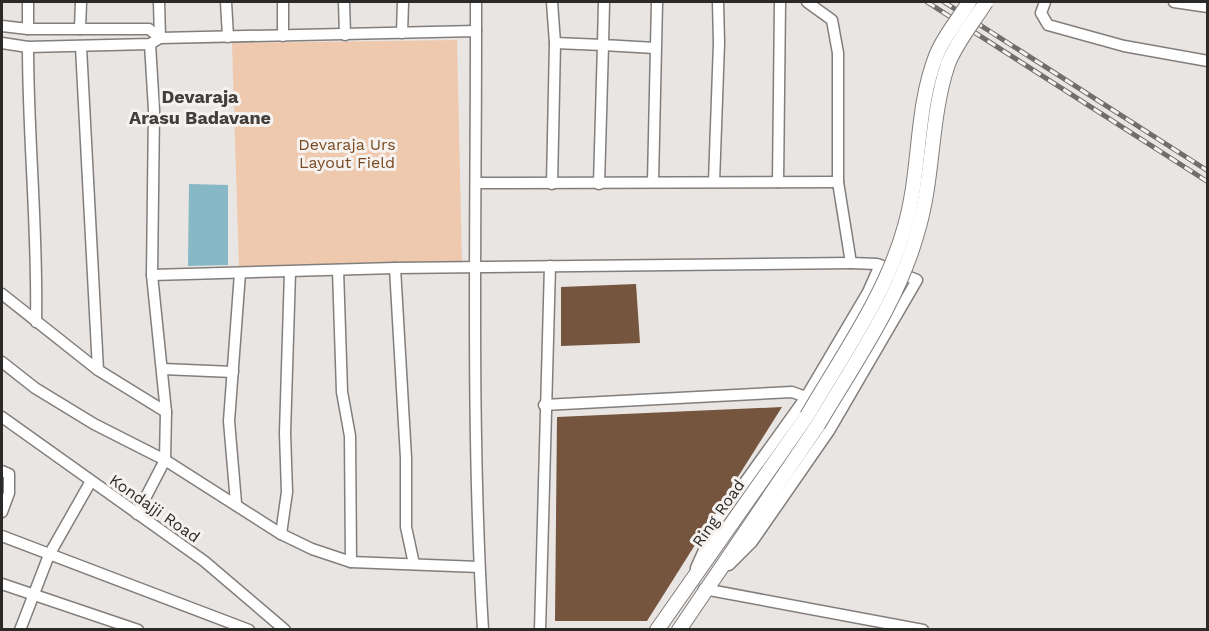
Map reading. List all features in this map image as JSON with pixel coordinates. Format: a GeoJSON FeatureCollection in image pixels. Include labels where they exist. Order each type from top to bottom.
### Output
{"type":"FeatureCollection","features":[{"type":"Feature","properties":{"kind":"main road"},"geometry":{"type":"LineString","coordinates":[[813,420],[895,258],[914,189],[930,74],[937,54],[969,2]]}},
{"type":"Feature","properties":{"kind":"main road"},"geometry":{"type":"LineString","coordinates":[[679,630],[889,305],[908,263],[927,193],[944,80],[949,61],[986,2]]}},
{"type":"Feature","properties":{"kind":"main road","name":"Ring Road"},"geometry":{"type":"LineString","coordinates":[[657,630],[688,585],[813,420]]}},
{"type":"Feature","properties":{"kind":"street"},"geometry":{"type":"LineString","coordinates":[[28,2],[28,29]]}},
{"type":"Feature","properties":{"kind":"street"},"geometry":{"type":"LineString","coordinates":[[80,29],[81,2]]}},
{"type":"Feature","properties":{"kind":"street"},"geometry":{"type":"LineString","coordinates":[[159,2],[160,38]]}},
{"type":"Feature","properties":{"kind":"street"},"geometry":{"type":"LineString","coordinates":[[226,2],[228,37]]}},
{"type":"Feature","properties":{"kind":"street"},"geometry":{"type":"LineString","coordinates":[[283,2],[283,36]]}},
{"type":"Feature","properties":{"kind":"street"},"geometry":{"type":"LineString","coordinates":[[344,2],[345,35]]}},
{"type":"Feature","properties":{"kind":"street"},"geometry":{"type":"LineString","coordinates":[[402,33],[403,2]]}},
{"type":"Feature","properties":{"kind":"street"},"geometry":{"type":"LineString","coordinates":[[476,2],[475,267],[479,567],[483,630]]}},
{"type":"Feature","properties":{"kind":"street"},"geometry":{"type":"LineString","coordinates":[[552,2],[555,43],[552,184]]}},
{"type":"Feature","properties":{"kind":"street"},"geometry":{"type":"LineString","coordinates":[[598,184],[604,2]]}},
{"type":"Feature","properties":{"kind":"street"},"geometry":{"type":"LineString","coordinates":[[653,182],[657,2]]}},
{"type":"Feature","properties":{"kind":"street"},"geometry":{"type":"LineString","coordinates":[[714,182],[719,43],[718,2]]}},
{"type":"Feature","properties":{"kind":"street"},"geometry":{"type":"LineString","coordinates":[[778,182],[780,2]]}},
{"type":"Feature","properties":{"kind":"street"},"geometry":{"type":"LineString","coordinates":[[807,2],[832,20],[838,53],[838,182],[851,262]]}},
{"type":"Feature","properties":{"kind":"street"},"geometry":{"type":"LineString","coordinates":[[1045,2],[1041,13],[1048,26],[1124,46],[1208,61]]}},
{"type":"Feature","properties":{"kind":"street"},"geometry":{"type":"LineString","coordinates":[[1174,2],[1208,7]]}},
{"type":"Feature","properties":{"kind":"street"},"geometry":{"type":"LineString","coordinates":[[2,26],[28,29],[149,29],[160,38]]}},
{"type":"Feature","properties":{"kind":"street"},"geometry":{"type":"LineString","coordinates":[[2,43],[28,47],[81,47],[150,45],[160,38],[476,31]]}},
{"type":"Feature","properties":{"kind":"street"},"geometry":{"type":"LineString","coordinates":[[555,43],[655,48]]}},
{"type":"Feature","properties":{"kind":"street"},"geometry":{"type":"LineString","coordinates":[[136,514],[165,460],[166,412],[163,369],[152,275],[154,110],[150,45]]}},
{"type":"Feature","properties":{"kind":"street"},"geometry":{"type":"LineString","coordinates":[[28,47],[28,115],[37,255],[36,322]]}},
{"type":"Feature","properties":{"kind":"street"},"geometry":{"type":"LineString","coordinates":[[81,47],[99,370]]}},
{"type":"Feature","properties":{"kind":"street"},"geometry":{"type":"LineString","coordinates":[[477,183],[838,182]]}},
{"type":"Feature","properties":{"kind":"street"},"geometry":{"type":"LineString","coordinates":[[152,275],[395,268],[851,262],[880,265],[917,279],[829,430],[752,542],[704,589]]}},
{"type":"Feature","properties":{"kind":"street"},"geometry":{"type":"LineString","coordinates":[[688,585],[717,521],[806,397],[868,292],[880,265]]}},
{"type":"Feature","properties":{"kind":"street"},"geometry":{"type":"LineString","coordinates":[[540,630],[544,405],[550,266]]}},
{"type":"Feature","properties":{"kind":"street"},"geometry":{"type":"LineString","coordinates":[[395,268],[406,458],[406,527],[414,564]]}},
{"type":"Feature","properties":{"kind":"street"},"geometry":{"type":"LineString","coordinates":[[338,270],[342,392],[350,436],[351,562]]}},
{"type":"Feature","properties":{"kind":"street"},"geometry":{"type":"LineString","coordinates":[[281,534],[287,492],[285,433],[290,272]]}},
{"type":"Feature","properties":{"kind":"street"},"geometry":{"type":"LineString","coordinates":[[236,503],[229,421],[240,273]]}},
{"type":"Feature","properties":{"kind":"street"},"geometry":{"type":"LineString","coordinates":[[2,294],[99,370],[166,412]]}},
{"type":"Feature","properties":{"kind":"street"},"geometry":{"type":"LineString","coordinates":[[2,362],[35,388],[94,424],[165,460],[236,503],[281,534],[312,549],[351,562],[479,567]]}},
{"type":"Feature","properties":{"kind":"street"},"geometry":{"type":"LineString","coordinates":[[163,369],[233,372]]}},
{"type":"Feature","properties":{"kind":"street"},"geometry":{"type":"LineString","coordinates":[[544,405],[792,392],[806,397]]}},
{"type":"Feature","properties":{"kind":"street","name":"Kondajji Road"},"geometry":{"type":"LineString","coordinates":[[2,417],[204,561],[285,630]]}},
{"type":"Feature","properties":{"kind":"street"},"geometry":{"type":"LineString","coordinates":[[2,471],[9,474],[9,493],[2,512]]}},
{"type":"Feature","properties":{"kind":"street"},"geometry":{"type":"LineString","coordinates":[[20,630],[49,555],[91,481]]}},
{"type":"Feature","properties":{"kind":"street"},"geometry":{"type":"LineString","coordinates":[[2,536],[249,630]]}},
{"type":"Feature","properties":{"kind":"street"},"geometry":{"type":"LineString","coordinates":[[2,584],[138,630]]}},
{"type":"Feature","properties":{"kind":"street"},"geometry":{"type":"LineString","coordinates":[[704,589],[923,630]]}},
{"type":"Feature","properties":{"kind":"green space","name":"Devaraja Urs Layout Field"},"geometry":{"type":"Polygon","coordinates":[[[457,40],[462,264],[239,268],[232,43],[457,40]]]}},
{"type":"Feature","properties":{"kind":"water"},"geometry":{"type":"Polygon","coordinates":[[[189,184],[228,185],[228,265],[188,266],[189,184]]]}},
{"type":"Feature","properties":{"kind":"building"},"geometry":{"type":"Polygon","coordinates":[[[636,284],[640,343],[561,346],[561,287],[636,284]]]}},
{"type":"Feature","properties":{"kind":"building"},"geometry":{"type":"Polygon","coordinates":[[[782,407],[647,621],[555,621],[557,417],[782,407]]]}},
{"type":"Feature","properties":{"kind":"railway"},"geometry":{"type":"LineString","coordinates":[[927,2],[1208,182]]}},
{"type":"Feature","properties":{"kind":"railway"},"geometry":{"type":"LineString","coordinates":[[944,2],[1208,171]]}},
{"type":"Feature","properties":{"kind":"district","name":"Devaraja Arasu Badavane"},"geometry":{"type":"Point","coordinates":[200,107]}}]}
